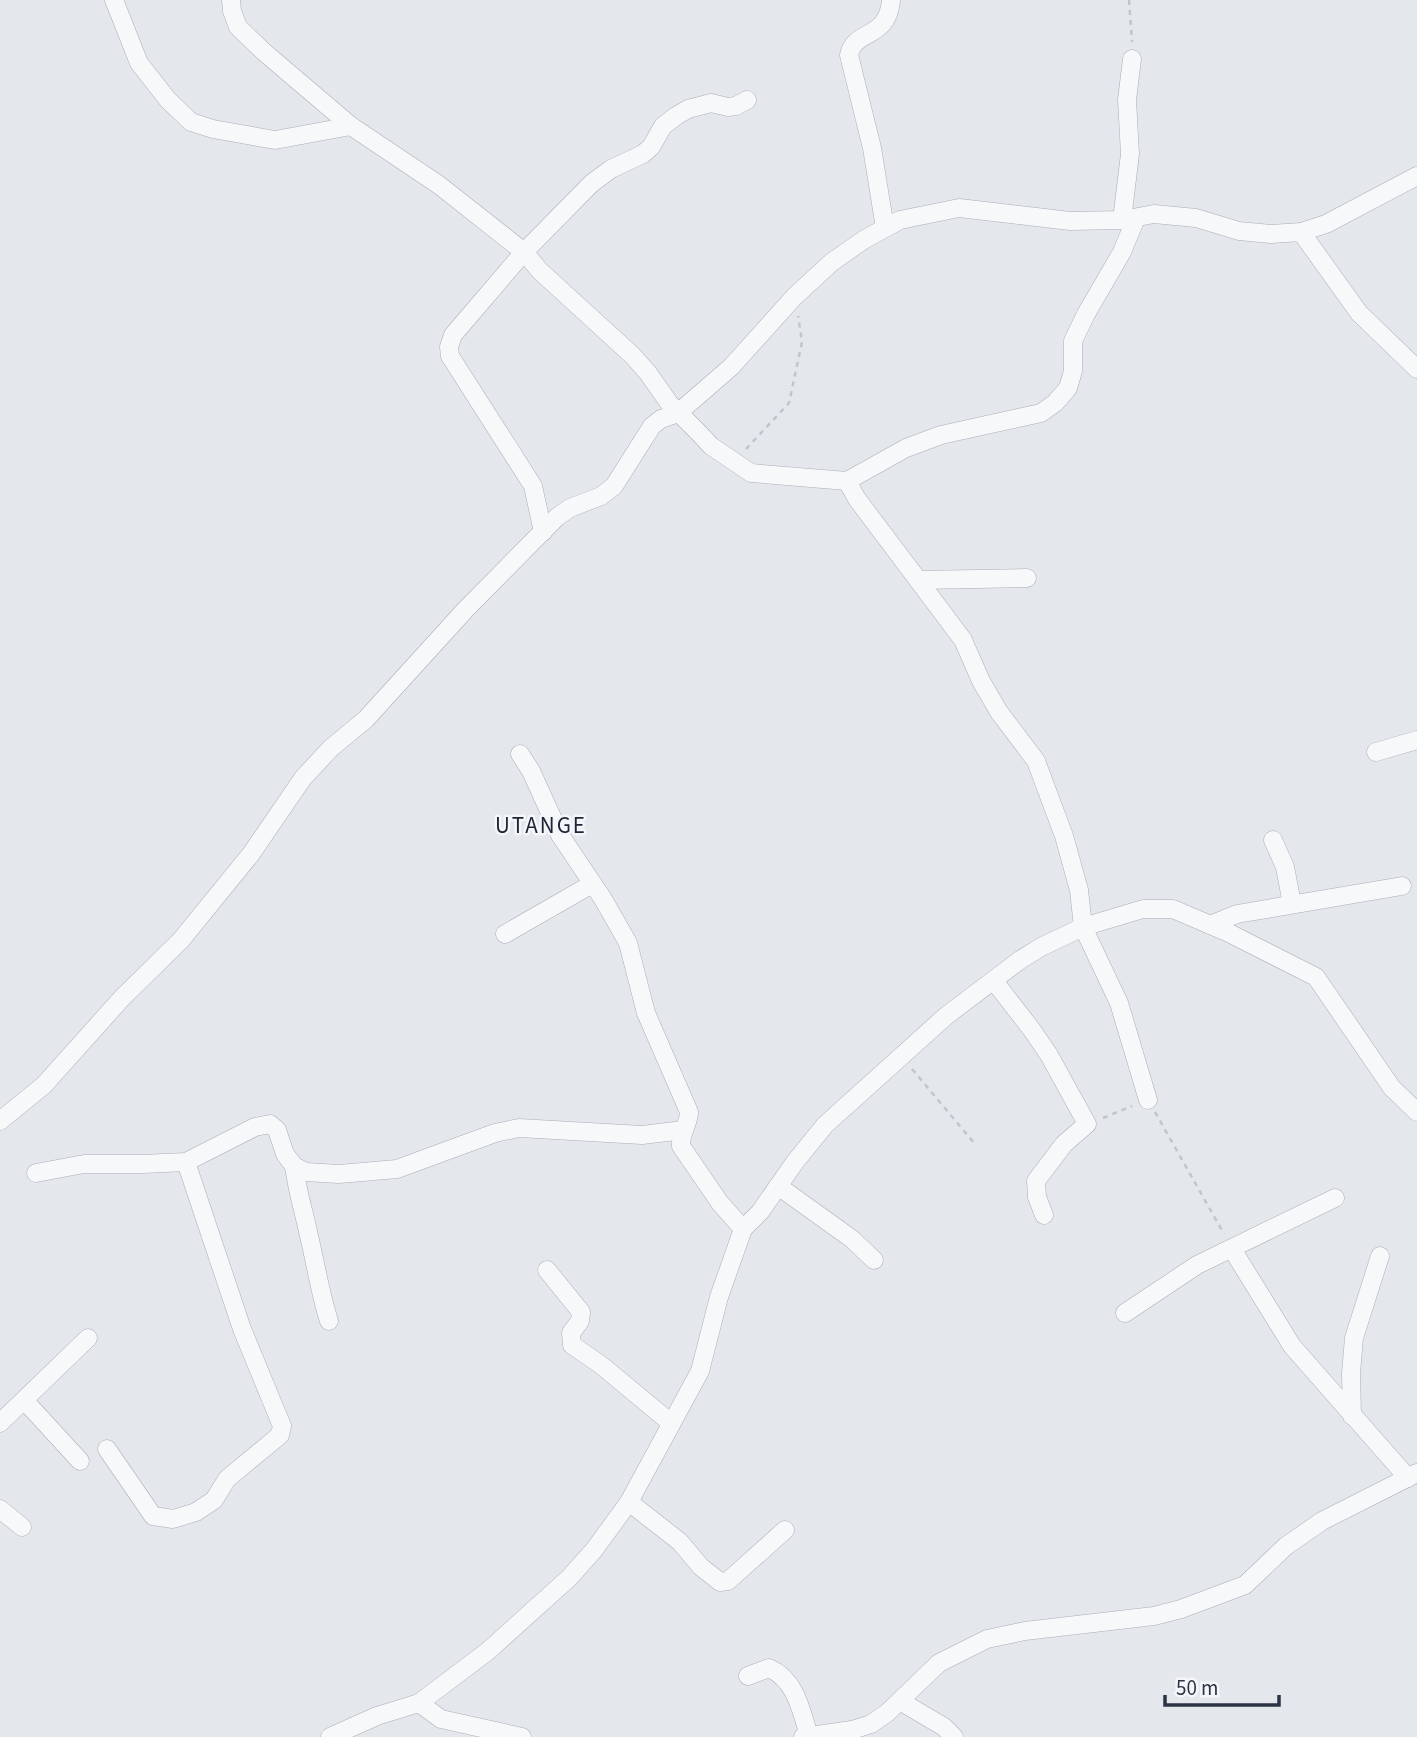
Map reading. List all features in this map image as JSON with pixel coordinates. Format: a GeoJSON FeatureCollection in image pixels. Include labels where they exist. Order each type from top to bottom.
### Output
{"type":"FeatureCollection","features":[{"type":"Feature","properties":{"kind":"street"},"geometry":{"type":"LineString","coordinates":[[114,0],[139,63],[168,100],[191,122],[213,130],[275,140],[351,126]]}},
{"type":"Feature","properties":{"kind":"street"},"geometry":{"type":"LineString","coordinates":[[231,0],[232,11],[246,36],[351,126],[439,185],[524,252],[540,271],[633,356],[678,413],[711,446],[751,473],[847,481],[906,448],[941,435],[1041,413],[1055,403],[1068,388],[1073,372],[1073,341],[1122,251],[1129,219],[1128,100],[1132,59]]}},
{"type":"Feature","properties":{"kind":"street"},"geometry":{"type":"LineString","coordinates":[[885,228],[872,148],[849,55],[850,47],[856,41],[874,32],[884,23],[890,14],[891,0]]}},
{"type":"Feature","properties":{"kind":"street"},"geometry":{"type":"LineString","coordinates":[[543,532],[533,486],[450,356],[449,348],[453,335],[524,252],[592,183],[611,169],[643,154],[651,147],[663,126],[688,109],[711,103],[737,106],[747,100]]}},
{"type":"Feature","properties":{"kind":"street"},"geometry":{"type":"LineString","coordinates":[[0,1121],[44,1084],[122,998],[181,940],[251,855],[303,778],[331,748],[366,719],[466,609],[543,532],[570,508],[601,496],[614,486],[652,426],[661,419],[678,413],[730,367],[795,296],[832,262],[900,220],[959,208],[1070,221],[1129,219],[1154,214],[1196,218],[1240,231],[1271,234],[1301,232],[1326,224],[1417,176]]}},
{"type":"Feature","properties":{"kind":"street"},"geometry":{"type":"LineString","coordinates":[[1301,232],[1359,313],[1417,369]]}},
{"type":"Feature","properties":{"kind":"street"},"geometry":{"type":"LineString","coordinates":[[847,481],[963,640],[981,681],[999,712],[1036,761],[1064,835],[1079,890],[1083,927],[1119,1003],[1148,1100]]}},
{"type":"Feature","properties":{"kind":"street"},"geometry":{"type":"LineString","coordinates":[[918,580],[1027,578]]}},
{"type":"Feature","properties":{"kind":"street"},"geometry":{"type":"LineString","coordinates":[[1376,752],[1417,740]]}},
{"type":"Feature","properties":{"kind":"street"},"geometry":{"type":"LineString","coordinates":[[520,754],[531,771],[560,835],[628,943],[646,1013],[689,1112],[680,1139],[681,1146],[720,1203],[743,1229]]}},
{"type":"Feature","properties":{"kind":"street"},"geometry":{"type":"LineString","coordinates":[[1273,840],[1285,867],[1293,904]]}},
{"type":"Feature","properties":{"kind":"street"},"geometry":{"type":"LineString","coordinates":[[505,933],[592,884]]}},
{"type":"Feature","properties":{"kind":"street"},"geometry":{"type":"LineString","coordinates":[[1210,925],[1237,914],[1402,886]]}},
{"type":"Feature","properties":{"kind":"street"},"geometry":{"type":"LineString","coordinates":[[330,1737],[377,1716],[419,1703],[488,1651],[569,1578],[594,1550],[642,1481],[700,1371],[723,1286],[743,1229],[760,1212],[825,1125],[946,1016],[1030,953],[1083,927],[1143,909],[1173,908],[1316,977],[1392,1088],[1417,1112]]}},
{"type":"Feature","properties":{"kind":"street"},"geometry":{"type":"LineString","coordinates":[[994,981],[1049,1055],[1087,1124],[1064,1144],[1036,1181],[1037,1197],[1044,1215]]}},
{"type":"Feature","properties":{"kind":"street"},"geometry":{"type":"LineString","coordinates":[[36,1173],[84,1164],[186,1162],[255,1127],[270,1124],[277,1130],[285,1154],[294,1166],[306,1172],[339,1174],[397,1169],[495,1133],[519,1128],[642,1135],[684,1130]]}},
{"type":"Feature","properties":{"kind":"street"},"geometry":{"type":"LineString","coordinates":[[107,1449],[153,1516],[173,1519],[196,1512],[214,1500],[227,1479],[279,1435],[282,1426],[242,1329],[186,1162]]}},
{"type":"Feature","properties":{"kind":"street"},"geometry":{"type":"LineString","coordinates":[[294,1166],[297,1191],[329,1321]]}},
{"type":"Feature","properties":{"kind":"street"},"geometry":{"type":"LineString","coordinates":[[778,1186],[852,1239],[874,1260]]}},
{"type":"Feature","properties":{"kind":"street"},"geometry":{"type":"LineString","coordinates":[[1125,1313],[1197,1265],[1335,1198]]}},
{"type":"Feature","properties":{"kind":"street"},"geometry":{"type":"LineString","coordinates":[[803,1737],[852,1730],[871,1724],[900,1701],[939,1663],[987,1639],[1025,1631],[1154,1616],[1181,1609],[1245,1584],[1286,1546],[1322,1521],[1413,1475],[1352,1416],[1292,1346],[1232,1249]]}},
{"type":"Feature","properties":{"kind":"street"},"geometry":{"type":"LineString","coordinates":[[1352,1416],[1351,1373],[1354,1338],[1380,1256]]}},
{"type":"Feature","properties":{"kind":"street"},"geometry":{"type":"LineString","coordinates":[[547,1270],[581,1312],[580,1321],[571,1333],[572,1345],[601,1365],[671,1423]]}},
{"type":"Feature","properties":{"kind":"street"},"geometry":{"type":"LineString","coordinates":[[0,1423],[88,1338]]}},
{"type":"Feature","properties":{"kind":"street"},"geometry":{"type":"LineString","coordinates":[[25,1401],[80,1461]]}},
{"type":"Feature","properties":{"kind":"street"},"geometry":{"type":"LineString","coordinates":[[629,1502],[680,1542],[701,1567],[720,1582],[728,1581],[785,1530]]}},
{"type":"Feature","properties":{"kind":"street"},"geometry":{"type":"LineString","coordinates":[[0,1508],[22,1527]]}},
{"type":"Feature","properties":{"kind":"street"},"geometry":{"type":"LineString","coordinates":[[748,1676],[769,1668],[782,1674],[796,1696],[809,1736]]}},
{"type":"Feature","properties":{"kind":"street"},"geometry":{"type":"LineString","coordinates":[[900,1701],[944,1727],[954,1737]]}},
{"type":"Feature","properties":{"kind":"street"},"geometry":{"type":"LineString","coordinates":[[419,1703],[441,1719],[522,1737]]}},
{"type":"Feature","properties":{"kind":"street"},"geometry":{"type":"LineString","coordinates":[[441,1719],[450,1737]]}},
{"type":"Feature","properties":{"kind":"path"},"geometry":{"type":"LineString","coordinates":[[1129,0],[1132,59]]}},
{"type":"Feature","properties":{"kind":"path"},"geometry":{"type":"LineString","coordinates":[[734,462],[789,403],[803,342],[795,296]]}},
{"type":"Feature","properties":{"kind":"path"},"geometry":{"type":"LineString","coordinates":[[901,1055],[975,1144]]}},
{"type":"Feature","properties":{"kind":"path"},"geometry":{"type":"LineString","coordinates":[[1087,1124],[1148,1100],[1232,1249]]}},
{"type":"Feature","properties":{"kind":"district","name":"UTANGE"},"geometry":{"type":"Point","coordinates":[541,825]}}]}
